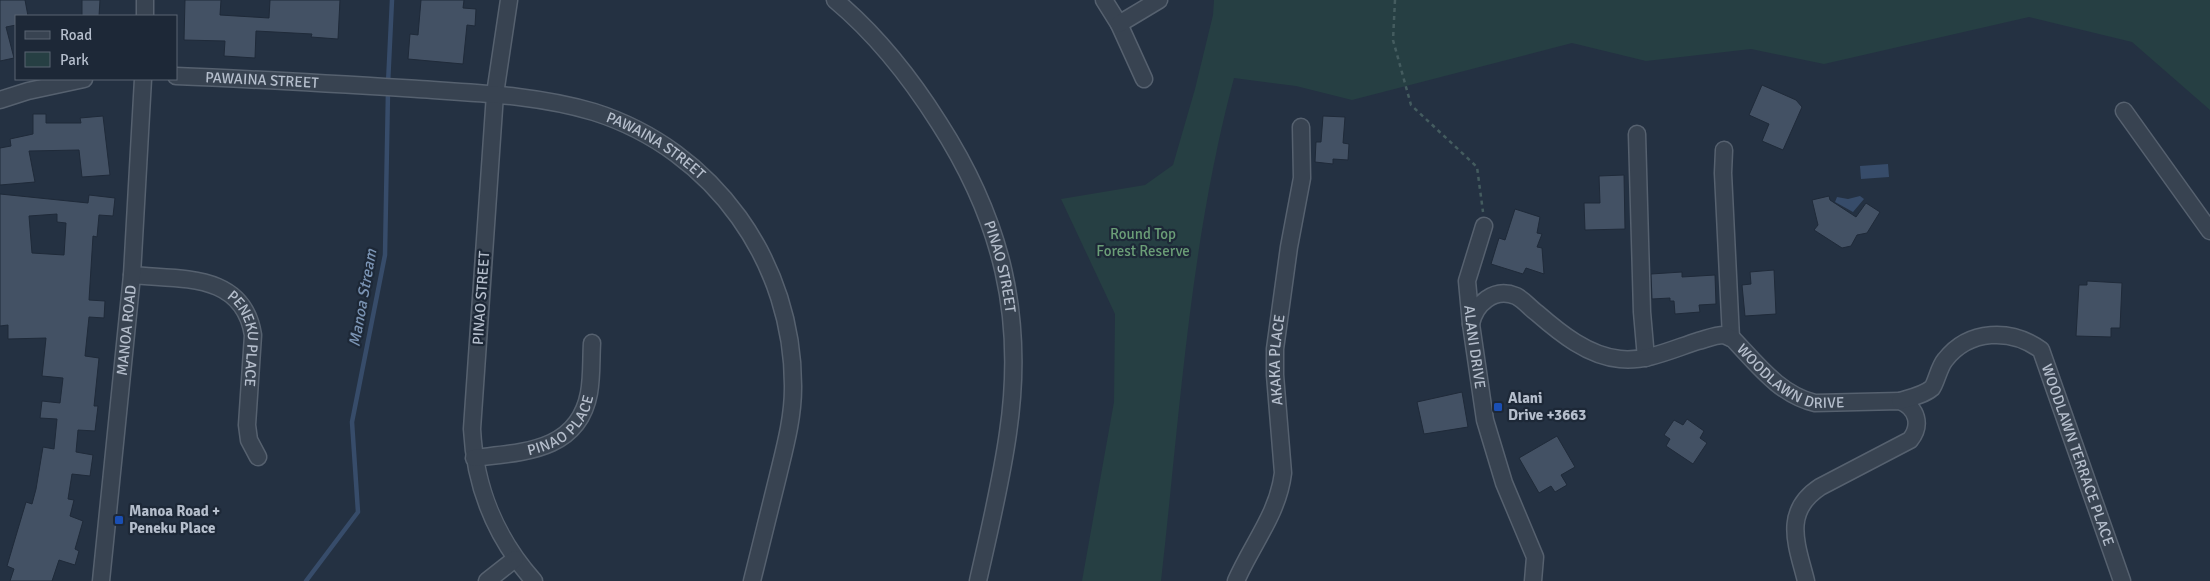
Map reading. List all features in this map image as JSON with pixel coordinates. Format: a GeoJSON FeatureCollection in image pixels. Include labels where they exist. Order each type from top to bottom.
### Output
{"type":"FeatureCollection","features":[{"type":"Feature","properties":{"kind":"street"},"geometry":{"type":"LineString","coordinates":[[145,0],[145,15]]}},
{"type":"Feature","properties":{"kind":"street","name":"PINAO STREET"},"geometry":{"type":"LineString","coordinates":[[509,0],[495,94],[473,408],[474,458],[489,512],[515,559],[534,581]]}},
{"type":"Feature","properties":{"kind":"street","name":"PINAO STREET"},"geometry":{"type":"LineString","coordinates":[[834,0],[888,52],[908,77],[945,132],[973,181],[985,207],[1002,261],[1013,336],[1010,420],[978,581]]}},
{"type":"Feature","properties":{"kind":"street"},"geometry":{"type":"LineString","coordinates":[[1104,0],[1119,24],[1144,79]]}},
{"type":"Feature","properties":{"kind":"street"},"geometry":{"type":"LineString","coordinates":[[1119,24],[1159,0]]}},
{"type":"Feature","properties":{"kind":"street","name":"PAWAINA STREET"},"geometry":{"type":"LineString","coordinates":[[178,76],[357,84],[495,94],[554,103],[593,112],[632,127],[667,147],[699,172],[727,201],[751,234],[770,270],[784,309],[791,349],[793,390],[789,430],[752,581]]}},
{"type":"Feature","properties":{"kind":"street"},"geometry":{"type":"LineString","coordinates":[[0,100],[35,89],[79,80]]}},
{"type":"Feature","properties":{"kind":"street","name":"MANOA ROAD"},"geometry":{"type":"LineString","coordinates":[[101,581],[132,275],[143,80]]}},
{"type":"Feature","properties":{"kind":"street"},"geometry":{"type":"LineString","coordinates":[[2124,111],[2210,232]]}},
{"type":"Feature","properties":{"kind":"street","name":"AKAKA PLACE"},"geometry":{"type":"LineString","coordinates":[[1236,581],[1244,562],[1276,505],[1282,484],[1283,473],[1275,375],[1275,349],[1289,247],[1302,178],[1301,128]]}},
{"type":"Feature","properties":{"kind":"street"},"geometry":{"type":"LineString","coordinates":[[1636,134],[1642,312],[1646,358]]}},
{"type":"Feature","properties":{"kind":"street"},"geometry":{"type":"LineString","coordinates":[[1724,150],[1723,173],[1731,338]]}},
{"type":"Feature","properties":{"kind":"street","name":"ALANI DRIVE"},"geometry":{"type":"LineString","coordinates":[[1484,226],[1467,281],[1471,324],[1485,420],[1504,483],[1535,557],[1533,581]]}},
{"type":"Feature","properties":{"kind":"street","name":"PENEKU PLACE"},"geometry":{"type":"LineString","coordinates":[[132,275],[213,284],[229,292],[243,306],[250,320],[253,335],[247,425],[249,440],[258,457]]}},
{"type":"Feature","properties":{"kind":"street","name":"WOODLAWN DRIVE"},"geometry":{"type":"LineString","coordinates":[[1471,324],[1475,311],[1485,300],[1496,295],[1511,295],[1519,298],[1556,329],[1595,353],[1618,359],[1646,358],[1718,335],[1731,338],[1781,388],[1797,398],[1815,403],[1900,401]]}},
{"type":"Feature","properties":{"kind":"street","name":"WOODLAWN TERRACE PLACE"},"geometry":{"type":"LineString","coordinates":[[1900,401],[1916,396],[1933,387],[1945,360],[1959,347],[1976,338],[2005,334],[2024,339],[2041,350],[2122,581]]}},
{"type":"Feature","properties":{"kind":"street","name":"PINAO PLACE"},"geometry":{"type":"LineString","coordinates":[[474,458],[539,449],[562,437],[571,429],[579,418],[589,394],[592,343]]}},
{"type":"Feature","properties":{"kind":"street"},"geometry":{"type":"LineString","coordinates":[[1806,581],[1795,535],[1795,521],[1800,507],[1808,496],[1820,487],[1910,440],[1917,427],[1916,415],[1909,406],[1900,401]]}},
{"type":"Feature","properties":{"kind":"street"},"geometry":{"type":"LineString","coordinates":[[487,581],[515,559]]}},
{"type":"Feature","properties":{"kind":"path"},"geometry":{"type":"LineString","coordinates":[[1395,0],[1393,40],[1411,105],[1477,167],[1484,226]]}},
{"type":"Feature","properties":{"kind":"green space","name":"Round Top Forest Reserve"},"geometry":{"type":"Polygon","coordinates":[[[1214,0],[2210,0],[2210,110],[2132,42],[2029,17],[1824,64],[1751,49],[1646,61],[1572,43],[1352,100],[1296,86],[1234,78],[1219,140],[1197,265],[1188,328],[1161,581],[1082,581],[1114,402],[1115,314],[1061,199],[1145,185],[1173,165],[1195,89],[1213,15],[1214,0]]]}},
{"type":"Feature","properties":{"kind":"water"},"geometry":{"type":"Polygon","coordinates":[[[1888,164],[1889,177],[1861,179],[1860,166],[1888,164]]]}},
{"type":"Feature","properties":{"kind":"water"},"geometry":{"type":"Polygon","coordinates":[[[1860,196],[1864,199],[1853,212],[1835,202],[1837,197],[1848,199],[1860,196]]]}},
{"type":"Feature","properties":{"kind":"building"},"geometry":{"type":"Polygon","coordinates":[[[0,0],[25,0],[28,15],[15,15],[15,25],[6,27],[14,58],[0,61],[0,0]]]}},
{"type":"Feature","properties":{"kind":"building"},"geometry":{"type":"Polygon","coordinates":[[[82,0],[100,0],[99,15],[82,15],[82,0]]]}},
{"type":"Feature","properties":{"kind":"building"},"geometry":{"type":"Polygon","coordinates":[[[185,0],[221,0],[220,15],[269,18],[270,0],[340,0],[338,39],[311,37],[312,34],[256,31],[255,58],[224,56],[225,41],[184,40],[185,0]]]}},
{"type":"Feature","properties":{"kind":"building"},"geometry":{"type":"Polygon","coordinates":[[[421,0],[464,0],[463,8],[476,9],[475,26],[467,25],[463,64],[408,59],[410,34],[418,35],[421,0]]]}},
{"type":"Feature","properties":{"kind":"building"},"geometry":{"type":"Polygon","coordinates":[[[1762,85],[1796,100],[1802,107],[1783,150],[1762,141],[1769,124],[1749,115],[1762,85]]]}},
{"type":"Feature","properties":{"kind":"building"},"geometry":{"type":"Polygon","coordinates":[[[33,114],[46,114],[46,123],[81,123],[80,118],[103,116],[110,175],[82,177],[79,150],[29,151],[35,182],[0,185],[0,148],[11,146],[10,139],[33,134],[33,114]]]}},
{"type":"Feature","properties":{"kind":"building"},"geometry":{"type":"Polygon","coordinates":[[[1323,116],[1345,117],[1343,143],[1349,144],[1348,160],[1333,159],[1333,164],[1315,162],[1316,142],[1321,142],[1323,116]]]}},
{"type":"Feature","properties":{"kind":"building"},"geometry":{"type":"Polygon","coordinates":[[[1624,175],[1625,229],[1585,230],[1584,203],[1600,203],[1599,176],[1624,175]]]}},
{"type":"Feature","properties":{"kind":"building"},"geometry":{"type":"Polygon","coordinates":[[[0,194],[88,203],[89,195],[115,198],[113,216],[99,215],[97,237],[93,236],[89,300],[105,301],[104,318],[89,317],[85,356],[99,358],[94,406],[98,406],[95,431],[78,430],[76,452],[93,455],[90,476],[72,474],[68,499],[74,500],[70,516],[83,521],[75,549],[79,551],[75,565],[59,560],[52,581],[10,581],[14,569],[7,566],[26,502],[32,504],[43,447],[54,449],[57,419],[40,418],[42,401],[60,403],[63,378],[42,376],[46,338],[8,339],[8,325],[0,326],[0,194]],[[57,214],[29,216],[32,253],[64,255],[66,223],[57,222],[57,214]]]}},
{"type":"Feature","properties":{"kind":"building"},"geometry":{"type":"Polygon","coordinates":[[[1829,196],[1830,200],[1856,217],[1866,203],[1880,212],[1867,233],[1857,235],[1851,246],[1842,248],[1814,230],[1818,225],[1812,200],[1829,196]]]}},
{"type":"Feature","properties":{"kind":"building"},"geometry":{"type":"Polygon","coordinates":[[[1515,209],[1540,217],[1537,233],[1542,234],[1537,247],[1542,248],[1544,274],[1526,268],[1523,274],[1491,264],[1499,238],[1505,240],[1515,209]]]}},
{"type":"Feature","properties":{"kind":"building"},"geometry":{"type":"Polygon","coordinates":[[[1774,270],[1776,314],[1745,316],[1742,285],[1751,284],[1750,272],[1774,270]]]}},
{"type":"Feature","properties":{"kind":"building"},"geometry":{"type":"Polygon","coordinates":[[[1682,272],[1682,277],[1715,275],[1716,304],[1699,305],[1700,312],[1675,314],[1674,301],[1670,301],[1670,298],[1652,299],[1651,274],[1682,272]]]}},
{"type":"Feature","properties":{"kind":"building"},"geometry":{"type":"Polygon","coordinates":[[[2087,281],[2122,283],[2120,328],[2111,328],[2111,337],[2076,336],[2079,285],[2087,285],[2087,281]]]}},
{"type":"Feature","properties":{"kind":"building"},"geometry":{"type":"Polygon","coordinates":[[[1462,392],[1468,427],[1424,434],[1417,402],[1462,392]]]}},
{"type":"Feature","properties":{"kind":"building"},"geometry":{"type":"Polygon","coordinates":[[[1687,419],[1704,431],[1700,438],[1707,443],[1693,464],[1666,446],[1670,439],[1664,435],[1674,420],[1683,425],[1687,419]]]}},
{"type":"Feature","properties":{"kind":"building"},"geometry":{"type":"Polygon","coordinates":[[[1557,436],[1575,467],[1561,475],[1567,485],[1555,492],[1551,486],[1539,493],[1519,458],[1557,436]]]}},
{"type":"Feature","properties":{"kind":"waterway","name":"Manoa Stream"},"geometry":{"type":"LineString","coordinates":[[388,84],[392,0]]}},
{"type":"Feature","properties":{"kind":"waterway","name":"Manoa Stream"},"geometry":{"type":"LineString","coordinates":[[306,581],[358,512],[352,422],[385,255],[388,91]]}},
{"type":"Feature","properties":{"kind":"place","name":"Alani Drive +3663"},"geometry":{"type":"Point","coordinates":[1498,407]}},
{"type":"Feature","properties":{"kind":"place","name":"Manoa Road + Peneku Place"},"geometry":{"type":"Point","coordinates":[119,520]}}]}
